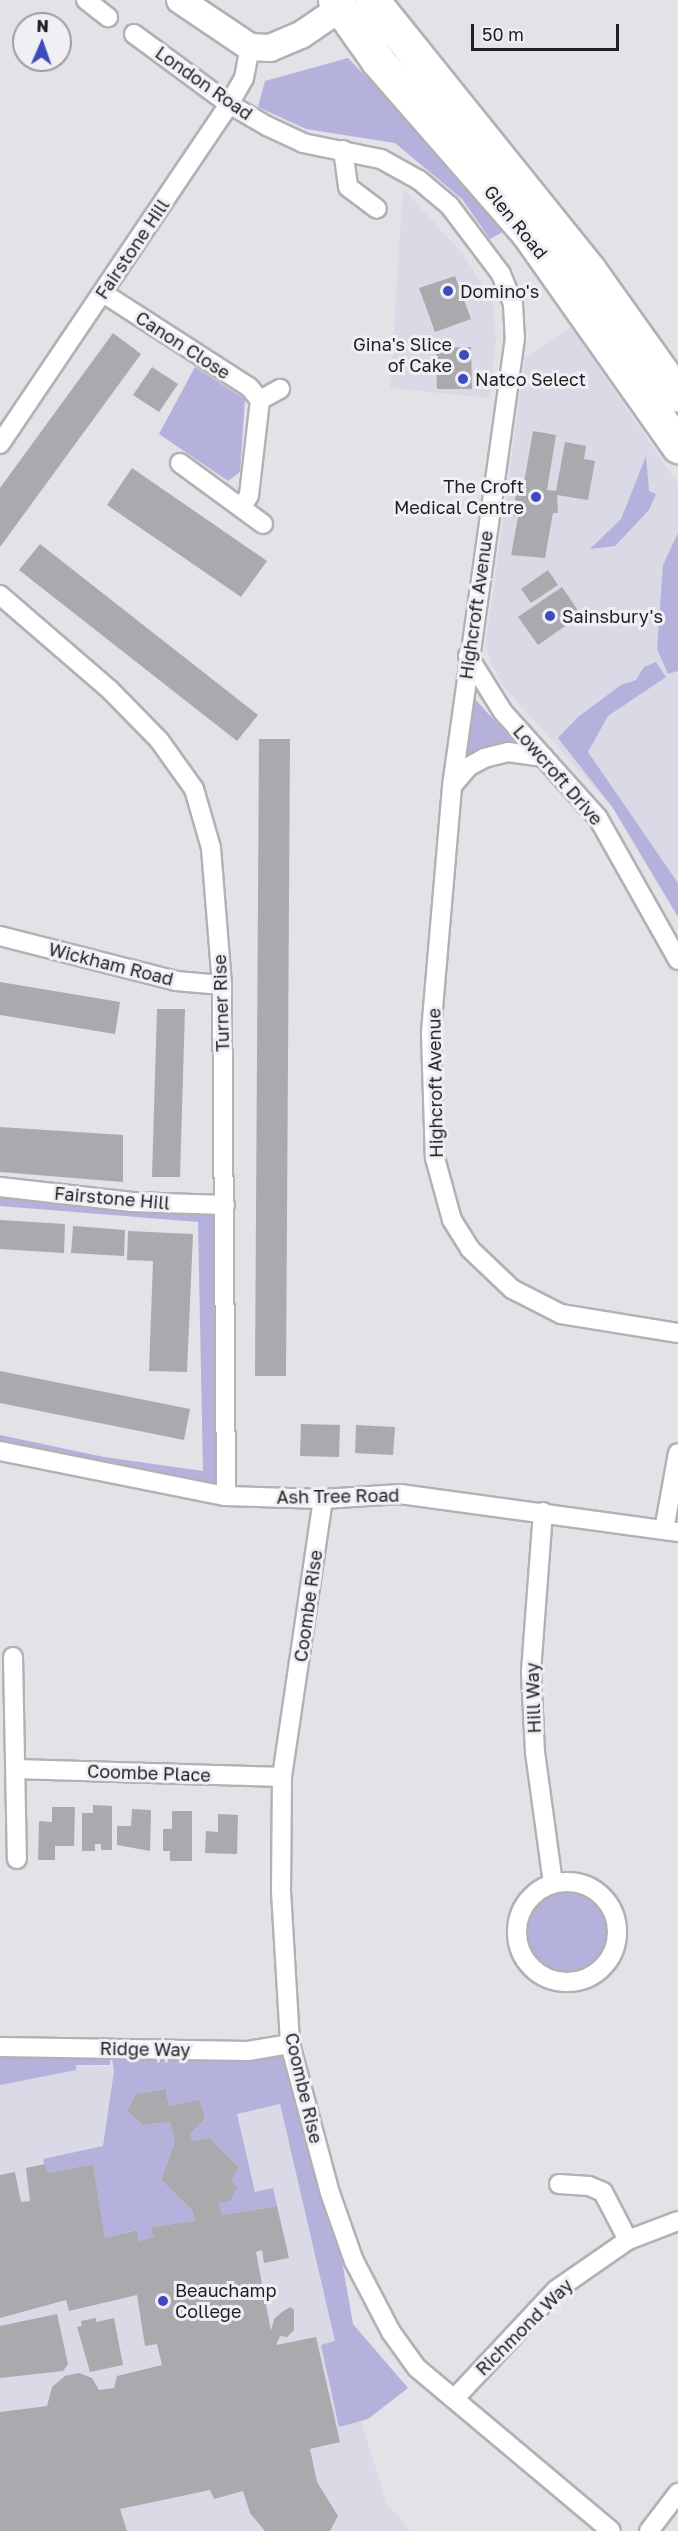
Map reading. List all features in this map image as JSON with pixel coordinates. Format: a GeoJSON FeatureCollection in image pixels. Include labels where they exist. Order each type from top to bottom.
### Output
{"type":"FeatureCollection","features":[{"type":"Feature","properties":{"kind":"highway","name":"Glen Road"},"geometry":{"type":"LineString","coordinates":[[352,1],[381,29],[374,54],[528,232],[678,446]]}},
{"type":"Feature","properties":{"kind":"highway","name":"Glen Road"},"geometry":{"type":"LineString","coordinates":[[352,1],[589,270],[678,395]]}},
{"type":"Feature","properties":{"kind":"main road"},"geometry":{"type":"LineString","coordinates":[[180,0],[250,47],[270,48],[286,43],[352,1]]}},
{"type":"Feature","properties":{"kind":"street"},"geometry":{"type":"LineString","coordinates":[[86,0],[108,17]]}},
{"type":"Feature","properties":{"kind":"street","name":"London Road"},"geometry":{"type":"LineString","coordinates":[[134,34],[229,104],[303,143],[343,150]]}},
{"type":"Feature","properties":{"kind":"street","name":"Fairstone Hill"},"geometry":{"type":"LineString","coordinates":[[0,444],[229,104],[244,78],[250,47]]}},
{"type":"Feature","properties":{"kind":"street"},"geometry":{"type":"LineString","coordinates":[[343,150],[348,187],[377,209]]}},
{"type":"Feature","properties":{"kind":"street","name":"Highcroft Avenue"},"geometry":{"type":"LineString","coordinates":[[343,150],[393,164],[419,180],[449,205],[501,274],[513,304],[515,338],[468,656],[452,787],[431,1034],[435,1158],[452,1220],[488,1270],[535,1304],[586,1320],[678,1333]]}},
{"type":"Feature","properties":{"kind":"street","name":"Canon Close"},"geometry":{"type":"LineString","coordinates":[[103,293],[249,387],[260,400]]}},
{"type":"Feature","properties":{"kind":"street"},"geometry":{"type":"LineString","coordinates":[[242,507],[249,495],[260,400],[280,389]]}},
{"type":"Feature","properties":{"kind":"street"},"geometry":{"type":"LineString","coordinates":[[180,463],[263,524]]}},
{"type":"Feature","properties":{"kind":"street","name":"Turner Rise"},"geometry":{"type":"LineString","coordinates":[[0,595],[110,690],[159,740],[194,789],[211,848],[222,985],[226,1496]]}},
{"type":"Feature","properties":{"kind":"street","name":"Lowcroft Drive"},"geometry":{"type":"LineString","coordinates":[[468,656],[503,712],[598,818],[678,960]]}},
{"type":"Feature","properties":{"kind":"street"},"geometry":{"type":"LineString","coordinates":[[452,787],[468,767],[484,758],[508,752],[544,757]]}},
{"type":"Feature","properties":{"kind":"street","name":"Wickham Road"},"geometry":{"type":"LineString","coordinates":[[0,936],[176,981],[222,985]]}},
{"type":"Feature","properties":{"kind":"street","name":"Fairstone Hill"},"geometry":{"type":"LineString","coordinates":[[0,1187],[132,1202],[225,1205]]}},
{"type":"Feature","properties":{"kind":"street","name":"Ash Tree Road"},"geometry":{"type":"LineString","coordinates":[[0,1451],[226,1496],[324,1499],[400,1494],[671,1531]]}},
{"type":"Feature","properties":{"kind":"street"},"geometry":{"type":"LineString","coordinates":[[671,1531],[678,1453]]}},
{"type":"Feature","properties":{"kind":"street","name":"Coombe Rise"},"geometry":{"type":"LineString","coordinates":[[324,1499],[282,1777],[281,1891],[290,2044],[330,2193],[354,2261],[390,2332],[417,2368],[611,2531]]}},
{"type":"Feature","properties":{"kind":"street","name":"Hill Way"},"geometry":{"type":"LineString","coordinates":[[543,1512],[531,1672],[535,1752],[553,1883]]}},
{"type":"Feature","properties":{"kind":"street"},"geometry":{"type":"LineString","coordinates":[[14,1657],[17,1859]]}},
{"type":"Feature","properties":{"kind":"street","name":"Coombe Place"},"geometry":{"type":"LineString","coordinates":[[16,1768],[282,1777]]}},
{"type":"Feature","properties":{"kind":"street"},"geometry":{"type":"LineString","coordinates":[[553,1883],[589,1888],[612,1910],[616,1942],[611,1957],[587,1978],[554,1981],[527,1962],[519,1948],[520,1914],[529,1900],[553,1883]]}},
{"type":"Feature","properties":{"kind":"street","name":"Ridge Way"},"geometry":{"type":"LineString","coordinates":[[0,2046],[248,2051],[290,2044]]}},
{"type":"Feature","properties":{"kind":"street"},"geometry":{"type":"LineString","coordinates":[[559,2184],[589,2186],[603,2192],[628,2240]]}},
{"type":"Feature","properties":{"kind":"street","name":"Richmond Way"},"geometry":{"type":"LineString","coordinates":[[455,2398],[556,2290],[628,2240],[678,2221]]}},
{"type":"Feature","properties":{"kind":"street"},"geometry":{"type":"LineString","coordinates":[[649,2531],[678,2493]]}},
{"type":"Feature","properties":{"kind":"shaded area"},"geometry":{"type":"Polygon","coordinates":[[[348,58],[506,230],[490,239],[462,199],[395,143],[306,129],[258,107],[265,81],[348,58]]]}},
{"type":"Feature","properties":{"kind":"shaded area"},"geometry":{"type":"Polygon","coordinates":[[[403,189],[463,254],[493,303],[496,342],[489,398],[390,388],[403,189]]]}},
{"type":"Feature","properties":{"kind":"shaded area"},"geometry":{"type":"Polygon","coordinates":[[[571,327],[678,484],[678,917],[613,808],[504,687],[491,664],[486,644],[525,358],[571,327]]]}},
{"type":"Feature","properties":{"kind":"shaded area"},"geometry":{"type":"Polygon","coordinates":[[[195,367],[245,399],[240,472],[228,481],[159,434],[195,367]]]}},
{"type":"Feature","properties":{"kind":"shaded area"},"geometry":{"type":"Polygon","coordinates":[[[646,456],[649,491],[656,494],[649,510],[615,546],[590,549],[621,519],[646,456]]]}},
{"type":"Feature","properties":{"kind":"shaded area"},"geometry":{"type":"Polygon","coordinates":[[[678,533],[678,671],[668,674],[657,649],[663,565],[678,533]]]}},
{"type":"Feature","properties":{"kind":"shaded area"},"geometry":{"type":"Polygon","coordinates":[[[656,662],[666,677],[608,716],[588,752],[678,883],[678,917],[613,808],[558,738],[578,717],[621,685],[636,680],[644,667],[656,662]]]}},
{"type":"Feature","properties":{"kind":"shaded area"},"geometry":{"type":"Polygon","coordinates":[[[470,698],[474,698],[515,743],[487,748],[464,759],[470,698]]]}},
{"type":"Feature","properties":{"kind":"shaded area"},"geometry":{"type":"Polygon","coordinates":[[[0,1187],[225,1205],[226,1496],[0,1451],[0,1435],[104,1457],[203,1471],[198,1222],[0,1206],[0,1187]]]}},
{"type":"Feature","properties":{"kind":"shaded area"},"geometry":{"type":"Polygon","coordinates":[[[559,1891],[575,1891],[590,1898],[601,1909],[608,1924],[605,1948],[596,1961],[575,1973],[559,1973],[544,1966],[533,1955],[526,1940],[526,1924],[533,1909],[544,1898],[559,1891]]]}},
{"type":"Feature","properties":{"kind":"shaded area"},"geometry":{"type":"Polygon","coordinates":[[[290,2044],[330,2193],[353,2324],[408,2388],[368,2419],[339,2427],[321,2345],[335,2341],[280,2104],[237,2114],[255,2192],[273,2188],[277,2206],[222,2215],[219,2203],[230,2200],[236,2187],[231,2182],[239,2167],[210,2138],[192,2141],[191,2133],[205,2119],[200,2101],[169,2106],[166,2089],[136,2094],[127,2111],[143,2125],[170,2122],[175,2141],[161,2180],[192,2210],[195,2221],[152,2227],[154,2237],[138,2241],[136,2230],[105,2238],[93,2164],[47,2173],[43,2159],[103,2146],[114,2071],[111,2053],[110,2065],[76,2065],[76,2070],[0,2085],[0,2045],[290,2044]]]}},
{"type":"Feature","properties":{"kind":"shaded area","name":"Beauchamp College"},"geometry":{"type":"Polygon","coordinates":[[[0,2063],[272,2071],[336,2341],[387,2504],[411,2531],[0,2531],[0,2063]]]}},
{"type":"Feature","properties":{"kind":"building"},"geometry":{"type":"Polygon","coordinates":[[[455,276],[471,319],[435,332],[419,288],[455,276]]]}},
{"type":"Feature","properties":{"kind":"building"},"geometry":{"type":"Polygon","coordinates":[[[113,333],[141,354],[0,547],[0,488],[113,333]]]}},
{"type":"Feature","properties":{"kind":"building"},"geometry":{"type":"Polygon","coordinates":[[[471,347],[472,389],[437,389],[436,348],[471,347]]]}},
{"type":"Feature","properties":{"kind":"building"},"geometry":{"type":"Polygon","coordinates":[[[152,367],[178,384],[159,412],[133,395],[152,367]]]}},
{"type":"Feature","properties":{"kind":"building","name":"The Croft Medical Centre"},"geometry":{"type":"Polygon","coordinates":[[[533,431],[556,435],[547,490],[556,491],[565,442],[586,446],[584,459],[595,461],[588,500],[557,495],[558,513],[553,513],[545,558],[511,555],[518,517],[512,516],[516,494],[522,494],[533,431]]]}},
{"type":"Feature","properties":{"kind":"building"},"geometry":{"type":"Polygon","coordinates":[[[132,468],[267,561],[241,597],[107,505],[132,468]]]}},
{"type":"Feature","properties":{"kind":"building"},"geometry":{"type":"Polygon","coordinates":[[[40,544],[258,715],[237,741],[19,570],[40,544]]]}},
{"type":"Feature","properties":{"kind":"building"},"geometry":{"type":"Polygon","coordinates":[[[548,570],[558,585],[531,603],[521,589],[548,570]]]}},
{"type":"Feature","properties":{"kind":"building","name":"Sainsbury's"},"geometry":{"type":"Polygon","coordinates":[[[562,587],[581,615],[538,645],[518,617],[562,587]]]}},
{"type":"Feature","properties":{"kind":"building"},"geometry":{"type":"Polygon","coordinates":[[[259,739],[290,739],[286,1376],[255,1376],[259,739]]]}},
{"type":"Feature","properties":{"kind":"building"},"geometry":{"type":"Polygon","coordinates":[[[0,982],[120,1002],[115,1034],[0,1015],[0,982]]]}},
{"type":"Feature","properties":{"kind":"building"},"geometry":{"type":"Polygon","coordinates":[[[157,1009],[185,1009],[180,1177],[152,1177],[157,1009]]]}},
{"type":"Feature","properties":{"kind":"building"},"geometry":{"type":"Polygon","coordinates":[[[0,1127],[123,1135],[123,1182],[0,1172],[0,1127]]]}},
{"type":"Feature","properties":{"kind":"building"},"geometry":{"type":"Polygon","coordinates":[[[0,1220],[65,1224],[64,1253],[0,1249],[0,1220]]]}},
{"type":"Feature","properties":{"kind":"building"},"geometry":{"type":"Polygon","coordinates":[[[73,1226],[125,1230],[124,1256],[71,1253],[73,1226]]]}},
{"type":"Feature","properties":{"kind":"building"},"geometry":{"type":"Polygon","coordinates":[[[128,1231],[193,1234],[187,1372],[149,1371],[153,1261],[127,1260],[128,1231]]]}},
{"type":"Feature","properties":{"kind":"building"},"geometry":{"type":"Polygon","coordinates":[[[0,1371],[190,1409],[184,1440],[0,1403],[0,1371]]]}},
{"type":"Feature","properties":{"kind":"building"},"geometry":{"type":"Polygon","coordinates":[[[301,1424],[340,1425],[339,1457],[300,1456],[301,1424]]]}},
{"type":"Feature","properties":{"kind":"building"},"geometry":{"type":"Polygon","coordinates":[[[356,1425],[395,1427],[393,1455],[355,1453],[356,1425]]]}},
{"type":"Feature","properties":{"kind":"building"},"geometry":{"type":"Polygon","coordinates":[[[93,1805],[112,1806],[112,1850],[101,1850],[101,1844],[95,1844],[95,1851],[82,1851],[82,1813],[93,1813],[93,1805]]]}},
{"type":"Feature","properties":{"kind":"building"},"geometry":{"type":"Polygon","coordinates":[[[52,1807],[75,1807],[74,1846],[55,1846],[55,1860],[38,1860],[39,1821],[52,1822],[52,1807]]]}},
{"type":"Feature","properties":{"kind":"building"},"geometry":{"type":"Polygon","coordinates":[[[132,1809],[151,1810],[150,1851],[117,1845],[117,1826],[131,1826],[132,1809]]]}},
{"type":"Feature","properties":{"kind":"building"},"geometry":{"type":"Polygon","coordinates":[[[172,1811],[192,1811],[192,1861],[170,1861],[170,1851],[163,1851],[163,1829],[172,1829],[172,1811]]]}},
{"type":"Feature","properties":{"kind":"building"},"geometry":{"type":"Polygon","coordinates":[[[218,1814],[238,1815],[237,1854],[205,1853],[206,1831],[218,1832],[218,1814]]]}},
{"type":"Feature","properties":{"kind":"building"},"geometry":{"type":"Polygon","coordinates":[[[166,2089],[169,2106],[200,2100],[205,2119],[191,2133],[192,2141],[210,2138],[239,2167],[231,2182],[237,2187],[230,2201],[219,2203],[222,2215],[277,2206],[289,2258],[264,2263],[262,2250],[256,2252],[271,2331],[274,2319],[290,2307],[294,2310],[294,2330],[287,2337],[280,2336],[276,2345],[316,2337],[340,2442],[310,2449],[317,2482],[338,2516],[330,2531],[265,2531],[250,2513],[243,2491],[214,2499],[210,2490],[120,2509],[127,2531],[0,2531],[0,2412],[47,2406],[52,2387],[65,2376],[79,2373],[92,2378],[99,2390],[114,2388],[117,2376],[162,2365],[157,2344],[145,2346],[137,2295],[69,2311],[66,2300],[0,2318],[0,2175],[15,2172],[21,2202],[30,2201],[26,2168],[45,2164],[47,2173],[93,2164],[105,2238],[137,2230],[138,2241],[154,2237],[151,2227],[195,2221],[192,2210],[161,2180],[175,2141],[170,2122],[143,2125],[127,2111],[136,2094],[166,2089]]]}},
{"type":"Feature","properties":{"kind":"building"},"geometry":{"type":"Polygon","coordinates":[[[57,2314],[68,2364],[63,2371],[0,2378],[0,2326],[57,2314]]]}},
{"type":"Feature","properties":{"kind":"building"},"geometry":{"type":"Polygon","coordinates":[[[96,2318],[96,2322],[114,2318],[123,2365],[90,2372],[77,2327],[82,2326],[81,2321],[96,2318]]]}},
{"type":"Feature","properties":{"kind":"place","name":"Domino's"},"geometry":{"type":"Point","coordinates":[448,291]}},
{"type":"Feature","properties":{"kind":"place","name":"Gina's Slice of Cake"},"geometry":{"type":"Point","coordinates":[464,355]}},
{"type":"Feature","properties":{"kind":"place","name":"Natco Select"},"geometry":{"type":"Point","coordinates":[463,379]}},
{"type":"Feature","properties":{"kind":"place","name":"The Croft Medical Centre"},"geometry":{"type":"Point","coordinates":[536,497]}},
{"type":"Feature","properties":{"kind":"place","name":"Sainsbury's"},"geometry":{"type":"Point","coordinates":[550,616]}},
{"type":"Feature","properties":{"kind":"place","name":"Beauchamp College"},"geometry":{"type":"Point","coordinates":[163,2301]}}]}
